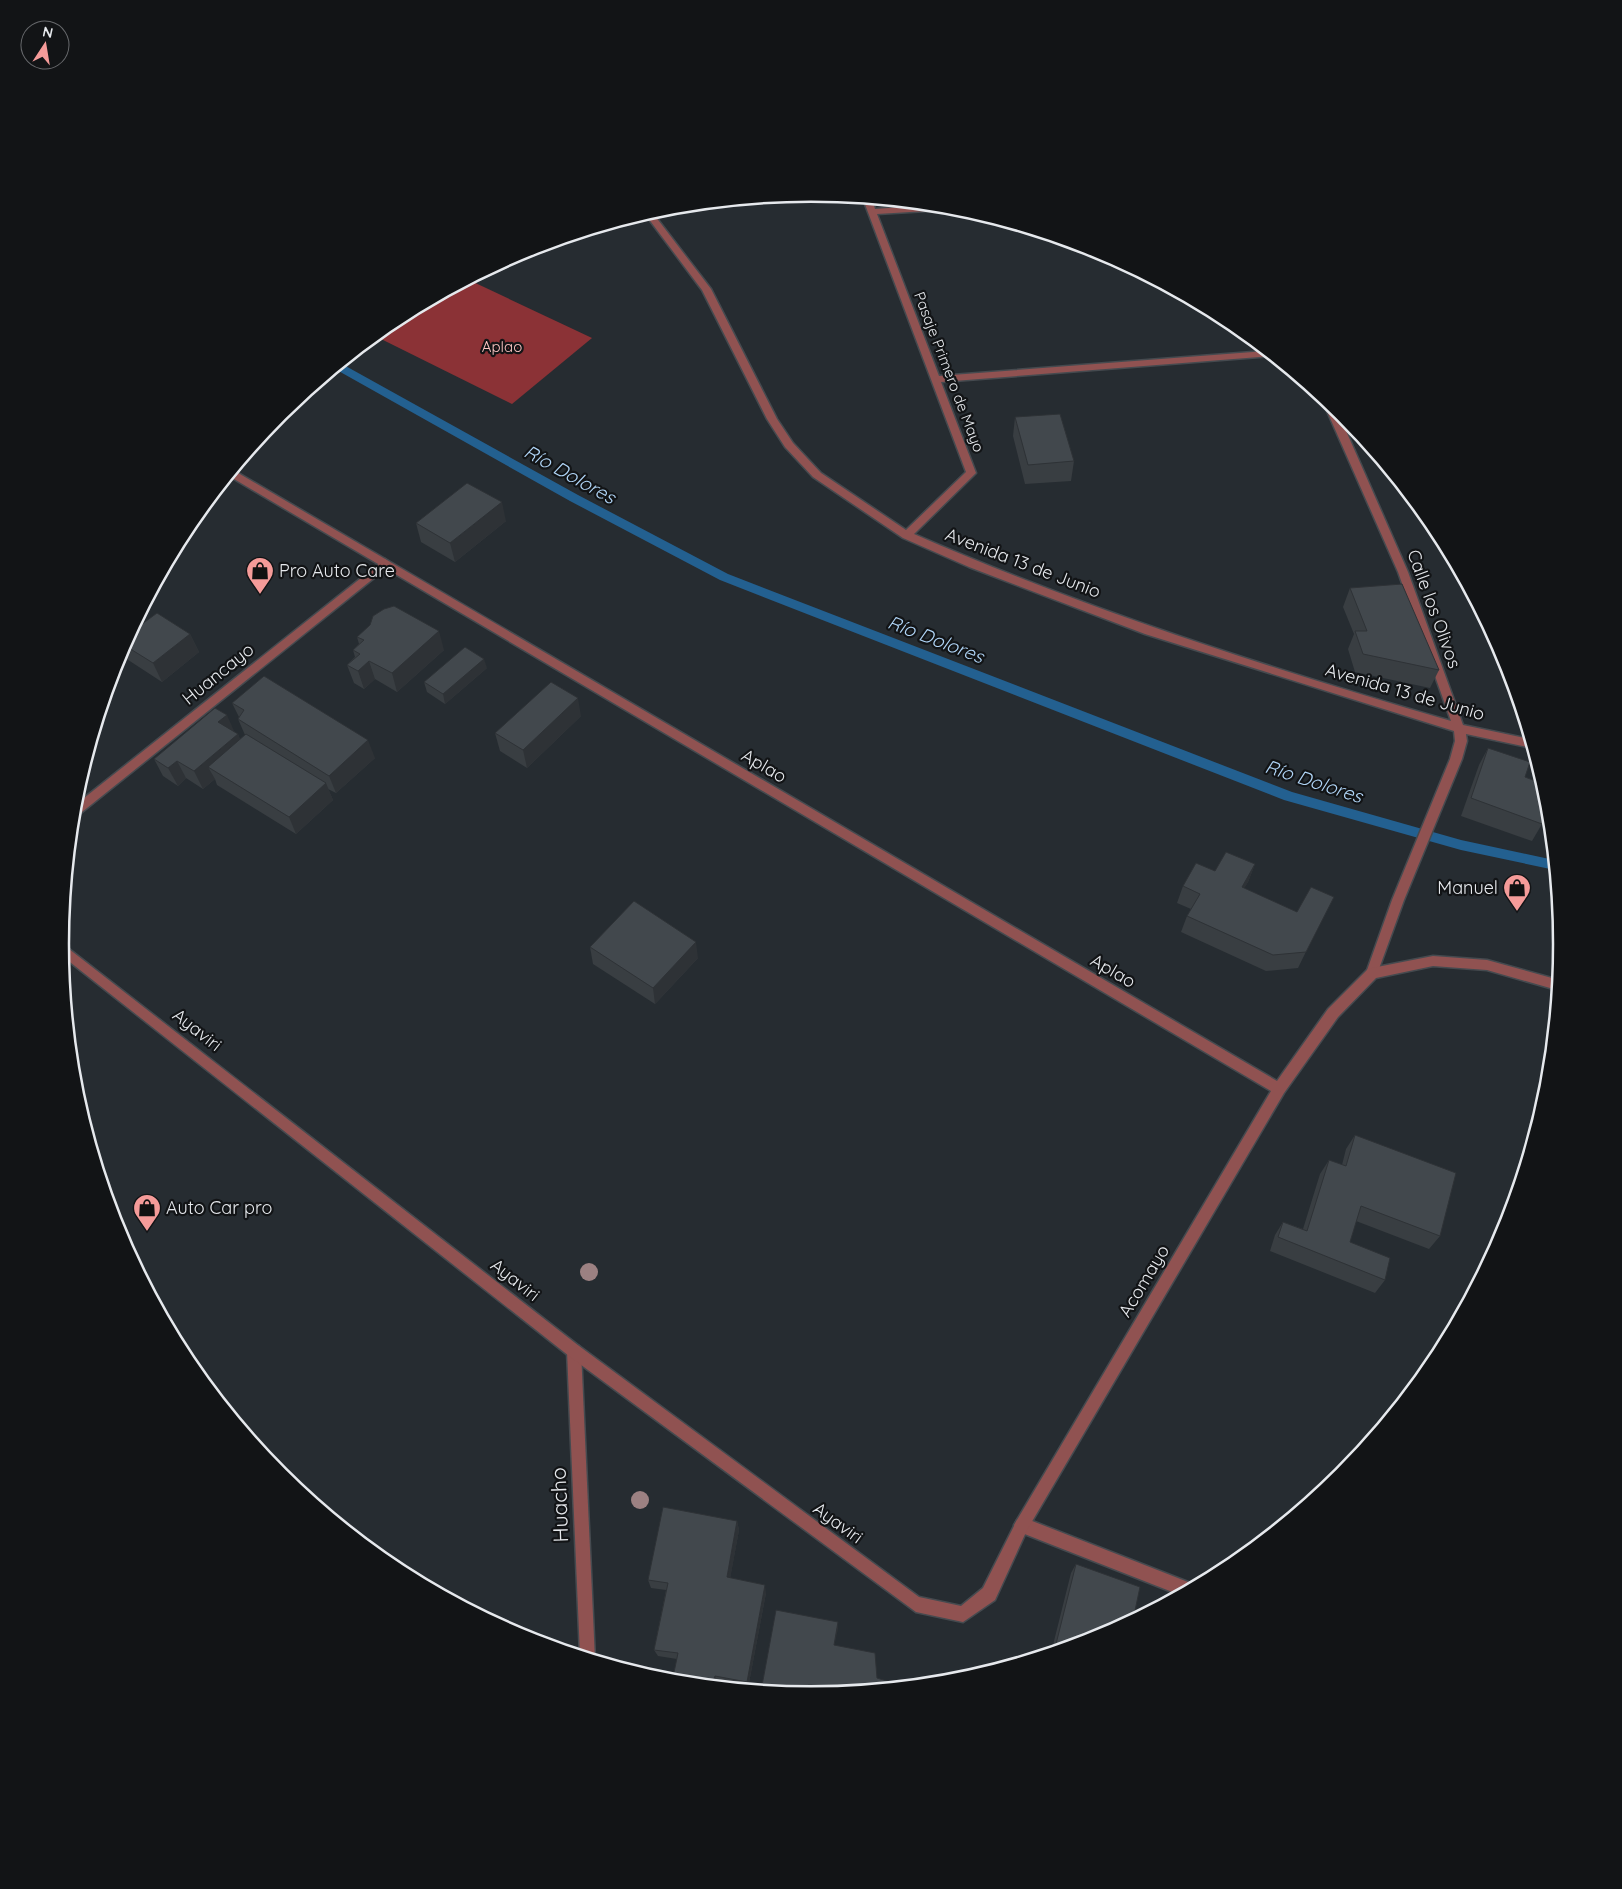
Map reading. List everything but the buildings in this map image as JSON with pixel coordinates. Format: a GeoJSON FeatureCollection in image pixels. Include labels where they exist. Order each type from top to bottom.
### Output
{"type":"FeatureCollection","features":[{"type":"Feature","properties":{"kind":"street","name":"Pasaje Primero de Mayo"},"geometry":{"type":"LineString","coordinates":[[869,205],[971,473],[907,535]]}},
{"type":"Feature","properties":{"kind":"street"},"geometry":{"type":"LineString","coordinates":[[872,212],[910,209]]}},
{"type":"Feature","properties":{"kind":"street","name":"Avenida 13 de Junio"},"geometry":{"type":"LineString","coordinates":[[654,220],[706,289],[772,419],[788,445],[818,475],[907,535],[973,564],[1149,631],[1370,702],[1459,728],[1525,743]]}},
{"type":"Feature","properties":{"kind":"street"},"geometry":{"type":"LineString","coordinates":[[935,379],[1261,355]]}},
{"type":"Feature","properties":{"kind":"street","name":"Calle los Olivos"},"geometry":{"type":"LineString","coordinates":[[1336,420],[1403,572],[1459,728],[1461,742],[1456,759],[1398,900],[1372,974]]}},
{"type":"Feature","properties":{"kind":"street","name":"Aplao"},"geometry":{"type":"LineString","coordinates":[[236,476],[1279,1089]]}},
{"type":"Feature","properties":{"kind":"street","name":"Huancayo"},"geometry":{"type":"LineString","coordinates":[[82,806],[385,563]]}},
{"type":"Feature","properties":{"kind":"street","name":"Ayaviri"},"geometry":{"type":"LineString","coordinates":[[69,953],[574,1351],[916,1604],[963,1614]]}},
{"type":"Feature","properties":{"kind":"street"},"geometry":{"type":"LineString","coordinates":[[1372,974],[1433,961],[1487,965],[1552,983]]}},
{"type":"Feature","properties":{"kind":"street","name":"Acomayo"},"geometry":{"type":"LineString","coordinates":[[963,1614],[989,1594],[1022,1525],[1279,1089],[1333,1013],[1372,974]]}},
{"type":"Feature","properties":{"kind":"street","name":"Huacho"},"geometry":{"type":"LineString","coordinates":[[574,1351],[588,1652]]}},
{"type":"Feature","properties":{"kind":"street"},"geometry":{"type":"LineString","coordinates":[[1022,1525],[1181,1587]]}},
{"type":"Feature","properties":{"kind":"green space","name":"Aplao"},"geometry":{"type":"Polygon","coordinates":[[[475,283],[592,338],[512,404],[382,339],[440,302],[475,283]]]}},
{"type":"Feature","properties":{"kind":"waterway","name":"Río Dolores"},"geometry":{"type":"LineString","coordinates":[[343,369],[574,498],[724,577],[1289,796],[1461,845],[1549,864]]}},
{"type":"Feature","properties":{"kind":"place","name":"Pro Auto Care"},"geometry":{"type":"Point","coordinates":[260,595]}},
{"type":"Feature","properties":{"kind":"place","name":"Manuel"},"geometry":{"type":"Point","coordinates":[1517,912]}},
{"type":"Feature","properties":{"kind":"place","name":"Auto Car pro"},"geometry":{"type":"Point","coordinates":[147,1232]}}]}
